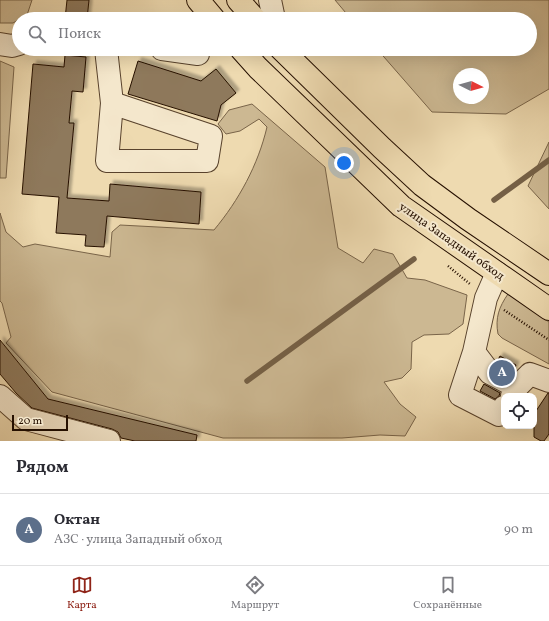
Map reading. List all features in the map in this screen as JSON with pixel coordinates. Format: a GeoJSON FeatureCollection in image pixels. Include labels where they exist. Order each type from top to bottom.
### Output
{"type":"FeatureCollection","features":[{"type":"Feature","properties":{"kind":"main road"},"geometry":{"type":"LineString","coordinates":[[198,0],[208,12]]}},
{"type":"Feature","properties":{"kind":"main road"},"geometry":{"type":"LineString","coordinates":[[238,0],[249,12]]}},
{"type":"Feature","properties":{"kind":"main road","name":"улица Западный обход"},"geometry":{"type":"LineString","coordinates":[[247,56],[401,206],[549,308]]}},
{"type":"Feature","properties":{"kind":"main road"},"geometry":{"type":"LineString","coordinates":[[288,56],[422,185],[468,220],[549,274]]}},
{"type":"Feature","properties":{"kind":"lane"},"geometry":{"type":"LineString","coordinates":[[270,0],[273,12]]}},
{"type":"Feature","properties":{"kind":"lane"},"geometry":{"type":"LineString","coordinates":[[0,44],[12,46]]}},
{"type":"Feature","properties":{"kind":"lane"},"geometry":{"type":"LineString","coordinates":[[107,56],[112,103],[107,161],[207,161],[211,136],[112,103]]}},
{"type":"Feature","properties":{"kind":"lane"},"geometry":{"type":"LineString","coordinates":[[497,273],[486,298],[474,352],[460,395],[499,415],[501,412]]}},
{"type":"Feature","properties":{"kind":"lane"},"geometry":{"type":"LineString","coordinates":[[474,352],[490,373],[507,382],[515,391],[530,374],[549,381]]}},
{"type":"Feature","properties":{"kind":"lane"},"geometry":{"type":"LineString","coordinates":[[0,396],[26,420],[109,441]]}},
{"type":"Feature","properties":{"kind":"shaded area"},"geometry":{"type":"Polygon","coordinates":[[[0,0],[32,0],[28,12],[12,12],[12,23],[0,23],[0,0]]]}},
{"type":"Feature","properties":{"kind":"shaded area"},"geometry":{"type":"Polygon","coordinates":[[[335,0],[549,0],[549,89],[506,114],[432,112],[383,56],[537,56],[537,12],[345,12],[335,0]]]}},
{"type":"Feature","properties":{"kind":"shaded area"},"geometry":{"type":"Polygon","coordinates":[[[0,61],[14,67],[6,178],[0,178],[0,61]]]}},
{"type":"Feature","properties":{"kind":"shaded area"},"geometry":{"type":"Polygon","coordinates":[[[252,104],[325,167],[338,248],[363,263],[374,249],[393,254],[407,278],[425,280],[467,295],[463,324],[449,334],[424,335],[412,342],[411,369],[402,378],[384,382],[400,404],[416,417],[405,436],[380,435],[342,438],[223,438],[52,392],[6,343],[11,337],[2,303],[0,301],[0,213],[6,232],[23,247],[35,244],[110,257],[112,232],[120,225],[214,230],[232,207],[246,182],[258,155],[267,127],[259,119],[240,131],[226,134],[218,124],[229,110],[252,104]]]}},
{"type":"Feature","properties":{"kind":"shaded area"},"geometry":{"type":"Polygon","coordinates":[[[549,142],[549,209],[528,186],[549,142]]]}},
{"type":"Feature","properties":{"kind":"shaded area"},"geometry":{"type":"Polygon","coordinates":[[[508,294],[549,322],[549,364],[502,338],[498,334],[498,313],[508,294]]]}},
{"type":"Feature","properties":{"kind":"building"},"geometry":{"type":"Polygon","coordinates":[[[67,0],[89,0],[88,12],[66,12],[67,0]]]}},
{"type":"Feature","properties":{"kind":"building"},"geometry":{"type":"Polygon","coordinates":[[[65,56],[86,57],[83,92],[72,91],[69,123],[74,123],[67,198],[109,201],[110,184],[201,192],[199,224],[107,216],[104,247],[85,246],[86,235],[56,233],[59,197],[22,194],[33,64],[64,67],[65,56]]]}},
{"type":"Feature","properties":{"kind":"building"},"geometry":{"type":"Polygon","coordinates":[[[138,61],[201,81],[216,69],[236,93],[221,105],[217,121],[128,94],[138,61]]]}},
{"type":"Feature","properties":{"kind":"building"},"geometry":{"type":"Polygon","coordinates":[[[0,340],[48,399],[197,435],[196,441],[135,441],[121,438],[118,432],[112,429],[32,408],[16,393],[0,374],[0,340]]]}},
{"type":"Feature","properties":{"kind":"building"},"geometry":{"type":"Polygon","coordinates":[[[500,356],[516,365],[513,371],[497,362],[500,356]]]}},
{"type":"Feature","properties":{"kind":"building"},"geometry":{"type":"Polygon","coordinates":[[[484,384],[500,393],[499,396],[495,399],[480,391],[484,384]]]}},
{"type":"Feature","properties":{"kind":"building"},"geometry":{"type":"Polygon","coordinates":[[[549,393],[549,434],[544,441],[534,437],[534,429],[537,429],[537,410],[549,393]]]}},
{"type":"Feature","properties":{"kind":"waterway"},"geometry":{"type":"LineString","coordinates":[[494,200],[549,160]]}},
{"type":"Feature","properties":{"kind":"waterway"},"geometry":{"type":"LineString","coordinates":[[247,381],[414,259]]}},
{"type":"Feature","properties":{"kind":"place","name":"Октан"},"geometry":{"type":"Point","coordinates":[502,373]}}]}
